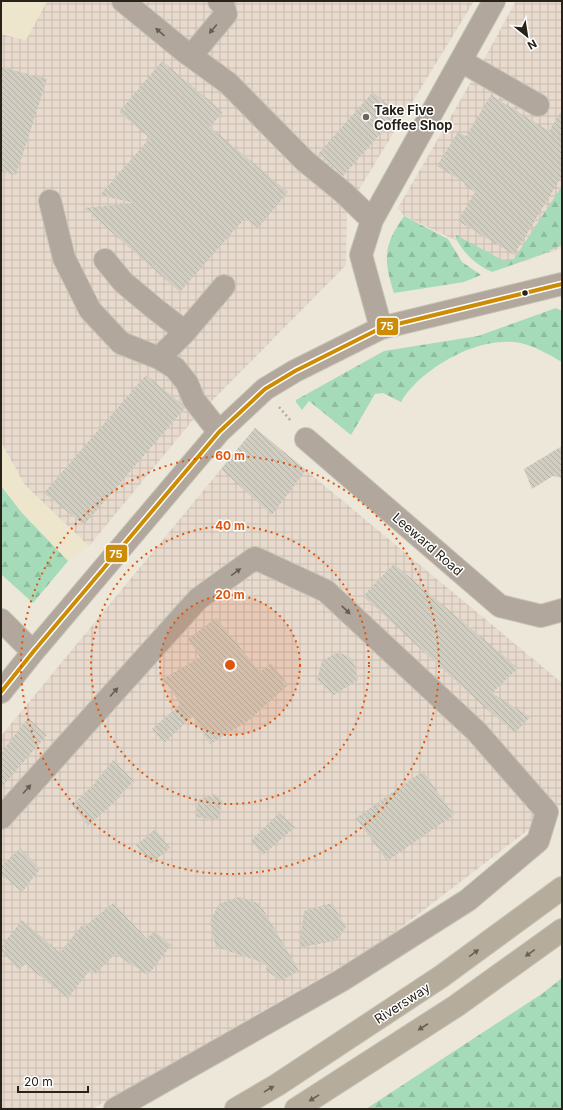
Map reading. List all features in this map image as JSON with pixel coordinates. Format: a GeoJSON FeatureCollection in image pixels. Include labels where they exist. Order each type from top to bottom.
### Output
{"type":"FeatureCollection","features":[{"type":"Feature","properties":{"kind":"highway","name":"Riversway"},"geometry":{"type":"LineString","coordinates":[[236,1109],[277,1085],[442,976],[562,888]]}},
{"type":"Feature","properties":{"kind":"highway"},"geometry":{"type":"LineString","coordinates":[[296,1109],[456,1006],[562,930]]}},
{"type":"Feature","properties":{"kind":"street"},"geometry":{"type":"LineString","coordinates":[[124,1],[191,56],[228,83],[305,161],[344,193],[372,220]]}},
{"type":"Feature","properties":{"kind":"street"},"geometry":{"type":"LineString","coordinates":[[191,56],[226,14],[223,5],[219,1]]}},
{"type":"Feature","properties":{"kind":"street"},"geometry":{"type":"LineString","coordinates":[[381,328],[361,255],[372,220],[494,1]]}},
{"type":"Feature","properties":{"kind":"street"},"geometry":{"type":"LineString","coordinates":[[461,61],[538,105]]}},
{"type":"Feature","properties":{"kind":"street"},"geometry":{"type":"LineString","coordinates":[[50,201],[64,258],[90,310],[121,343],[159,358],[175,368],[187,383],[194,400],[219,432]]}},
{"type":"Feature","properties":{"kind":"street"},"geometry":{"type":"LineString","coordinates":[[105,260],[124,282],[185,332]]}},
{"type":"Feature","properties":{"kind":"street"},"geometry":{"type":"LineString","coordinates":[[1,692],[219,432],[265,389],[296,371],[381,328],[562,284]]}},
{"type":"Feature","properties":{"kind":"street"},"geometry":{"type":"LineString","coordinates":[[159,358],[185,332],[224,286]]}},
{"type":"Feature","properties":{"kind":"street","name":"Leeward Road"},"geometry":{"type":"LineString","coordinates":[[306,439],[500,606],[541,616],[562,610]]}},
{"type":"Feature","properties":{"kind":"street"},"geometry":{"type":"LineString","coordinates":[[1,818],[198,599],[255,558],[326,591],[477,732],[547,812],[538,841],[468,900],[342,980],[115,1109]]}},
{"type":"Feature","properties":{"kind":"street"},"geometry":{"type":"LineString","coordinates":[[1,620],[33,652]]}},
{"type":"Feature","properties":{"kind":"path"},"geometry":{"type":"LineString","coordinates":[[265,389],[306,439]]}},
{"type":"Feature","properties":{"kind":"shaded area"},"geometry":{"type":"Polygon","coordinates":[[[1,1],[47,1],[26,40],[1,34],[1,1]]]}},
{"type":"Feature","properties":{"kind":"shaded area"},"geometry":{"type":"Polygon","coordinates":[[[47,1],[474,1],[347,209],[346,265],[192,421],[89,546],[25,485],[1,442],[1,34],[26,40],[47,1]]]}},
{"type":"Feature","properties":{"kind":"shaded area"},"geometry":{"type":"Polygon","coordinates":[[[516,1],[562,1],[562,248],[510,266],[404,216],[398,208],[516,1]]]}},
{"type":"Feature","properties":{"kind":"shaded area"},"geometry":{"type":"Polygon","coordinates":[[[255,428],[562,683],[562,804],[378,945],[92,1109],[1,1109],[1,736],[255,428]]]}},
{"type":"Feature","properties":{"kind":"shaded area"},"geometry":{"type":"Polygon","coordinates":[[[1,443],[24,485],[89,546],[68,561],[22,513],[1,486],[1,443]]]}},
{"type":"Feature","properties":{"kind":"green space"},"geometry":{"type":"Polygon","coordinates":[[[562,186],[562,245],[540,255],[492,272],[471,258],[456,238],[456,235],[504,261],[514,259],[562,186]]]}},
{"type":"Feature","properties":{"kind":"green space"},"geometry":{"type":"Polygon","coordinates":[[[404,216],[448,239],[462,262],[481,275],[464,282],[394,293],[389,274],[387,254],[391,238],[404,216]]]}},
{"type":"Feature","properties":{"kind":"green space"},"geometry":{"type":"Polygon","coordinates":[[[556,308],[562,311],[562,362],[539,349],[521,343],[501,342],[475,347],[450,358],[428,373],[411,388],[401,402],[383,393],[375,394],[351,435],[309,401],[302,410],[296,402],[296,400],[384,351],[478,336],[556,308]]]}},
{"type":"Feature","properties":{"kind":"green space"},"geometry":{"type":"Polygon","coordinates":[[[1,486],[22,513],[68,561],[33,603],[1,574],[1,486]]]}},
{"type":"Feature","properties":{"kind":"green space"},"geometry":{"type":"Polygon","coordinates":[[[562,978],[562,1109],[366,1109],[543,993],[562,978]]]}},
{"type":"Feature","properties":{"kind":"building"},"geometry":{"type":"Polygon","coordinates":[[[162,61],[223,112],[210,127],[288,192],[258,228],[245,218],[180,292],[84,208],[134,203],[100,195],[150,138],[119,112],[162,61]]]}},
{"type":"Feature","properties":{"kind":"building"},"geometry":{"type":"Polygon","coordinates":[[[1,67],[47,79],[16,175],[1,172],[1,67]]]}},
{"type":"Feature","properties":{"kind":"building"},"geometry":{"type":"Polygon","coordinates":[[[373,92],[398,114],[343,176],[318,154],[373,92]]]}},
{"type":"Feature","properties":{"kind":"building"},"geometry":{"type":"Polygon","coordinates":[[[491,95],[549,131],[562,110],[562,176],[514,255],[458,221],[475,192],[464,185],[465,183],[437,166],[458,132],[466,136],[491,95]]]}},
{"type":"Feature","properties":{"kind":"building"},"geometry":{"type":"Polygon","coordinates":[[[146,375],[185,408],[84,525],[44,493],[146,375]]]}},
{"type":"Feature","properties":{"kind":"building"},"geometry":{"type":"Polygon","coordinates":[[[255,428],[306,470],[272,515],[221,469],[255,428]]]}},
{"type":"Feature","properties":{"kind":"building"},"geometry":{"type":"Polygon","coordinates":[[[562,446],[562,478],[553,476],[532,489],[524,469],[562,446]]]}},
{"type":"Feature","properties":{"kind":"building"},"geometry":{"type":"Polygon","coordinates":[[[394,564],[518,668],[492,693],[530,717],[515,733],[481,704],[363,596],[394,564]]]}},
{"type":"Feature","properties":{"kind":"building"},"geometry":{"type":"Polygon","coordinates":[[[216,618],[260,672],[271,663],[288,685],[248,721],[210,744],[193,716],[164,743],[152,729],[181,704],[163,679],[200,657],[188,639],[216,618]]]}},
{"type":"Feature","properties":{"kind":"building"},"geometry":{"type":"Polygon","coordinates":[[[338,652],[353,659],[358,680],[334,695],[317,680],[322,661],[338,652]]]}},
{"type":"Feature","properties":{"kind":"building"},"geometry":{"type":"Polygon","coordinates":[[[28,718],[47,735],[1,788],[1,753],[28,718]]]}},
{"type":"Feature","properties":{"kind":"building"},"geometry":{"type":"Polygon","coordinates":[[[113,760],[134,781],[119,796],[120,797],[88,826],[72,805],[94,784],[113,760]]]}},
{"type":"Feature","properties":{"kind":"building"},"geometry":{"type":"Polygon","coordinates":[[[423,771],[454,815],[387,861],[356,818],[423,771]]]}},
{"type":"Feature","properties":{"kind":"building"},"geometry":{"type":"Polygon","coordinates":[[[215,794],[223,801],[218,820],[196,817],[198,800],[215,794]]]}},
{"type":"Feature","properties":{"kind":"building"},"geometry":{"type":"Polygon","coordinates":[[[279,813],[295,827],[263,855],[251,841],[279,813]]]}},
{"type":"Feature","properties":{"kind":"building"},"geometry":{"type":"Polygon","coordinates":[[[155,829],[170,848],[151,864],[136,845],[155,829]]]}},
{"type":"Feature","properties":{"kind":"building"},"geometry":{"type":"Polygon","coordinates":[[[20,848],[40,869],[22,892],[1,874],[1,866],[20,848]]]}},
{"type":"Feature","properties":{"kind":"building"},"geometry":{"type":"Polygon","coordinates":[[[239,897],[260,904],[299,971],[281,981],[266,970],[267,964],[216,947],[210,922],[219,904],[239,897]]]}},
{"type":"Feature","properties":{"kind":"building"},"geometry":{"type":"Polygon","coordinates":[[[113,903],[147,939],[154,931],[171,945],[148,975],[115,954],[95,974],[90,970],[68,998],[25,964],[19,970],[1,951],[1,947],[22,920],[59,952],[82,925],[84,927],[113,903]]]}},
{"type":"Feature","properties":{"kind":"building"},"geometry":{"type":"Polygon","coordinates":[[[332,903],[346,927],[337,940],[299,948],[304,911],[332,903]]]}},
{"type":"Feature","properties":{"kind":"transit line","name":"75"},"geometry":{"type":"LineString","coordinates":[[1,692],[219,432],[265,389],[295,371],[381,328],[562,284]]}},
{"type":"Feature","properties":{"kind":"place","name":"Take Five Coffee Shop"},"geometry":{"type":"Point","coordinates":[366,117]}}]}
